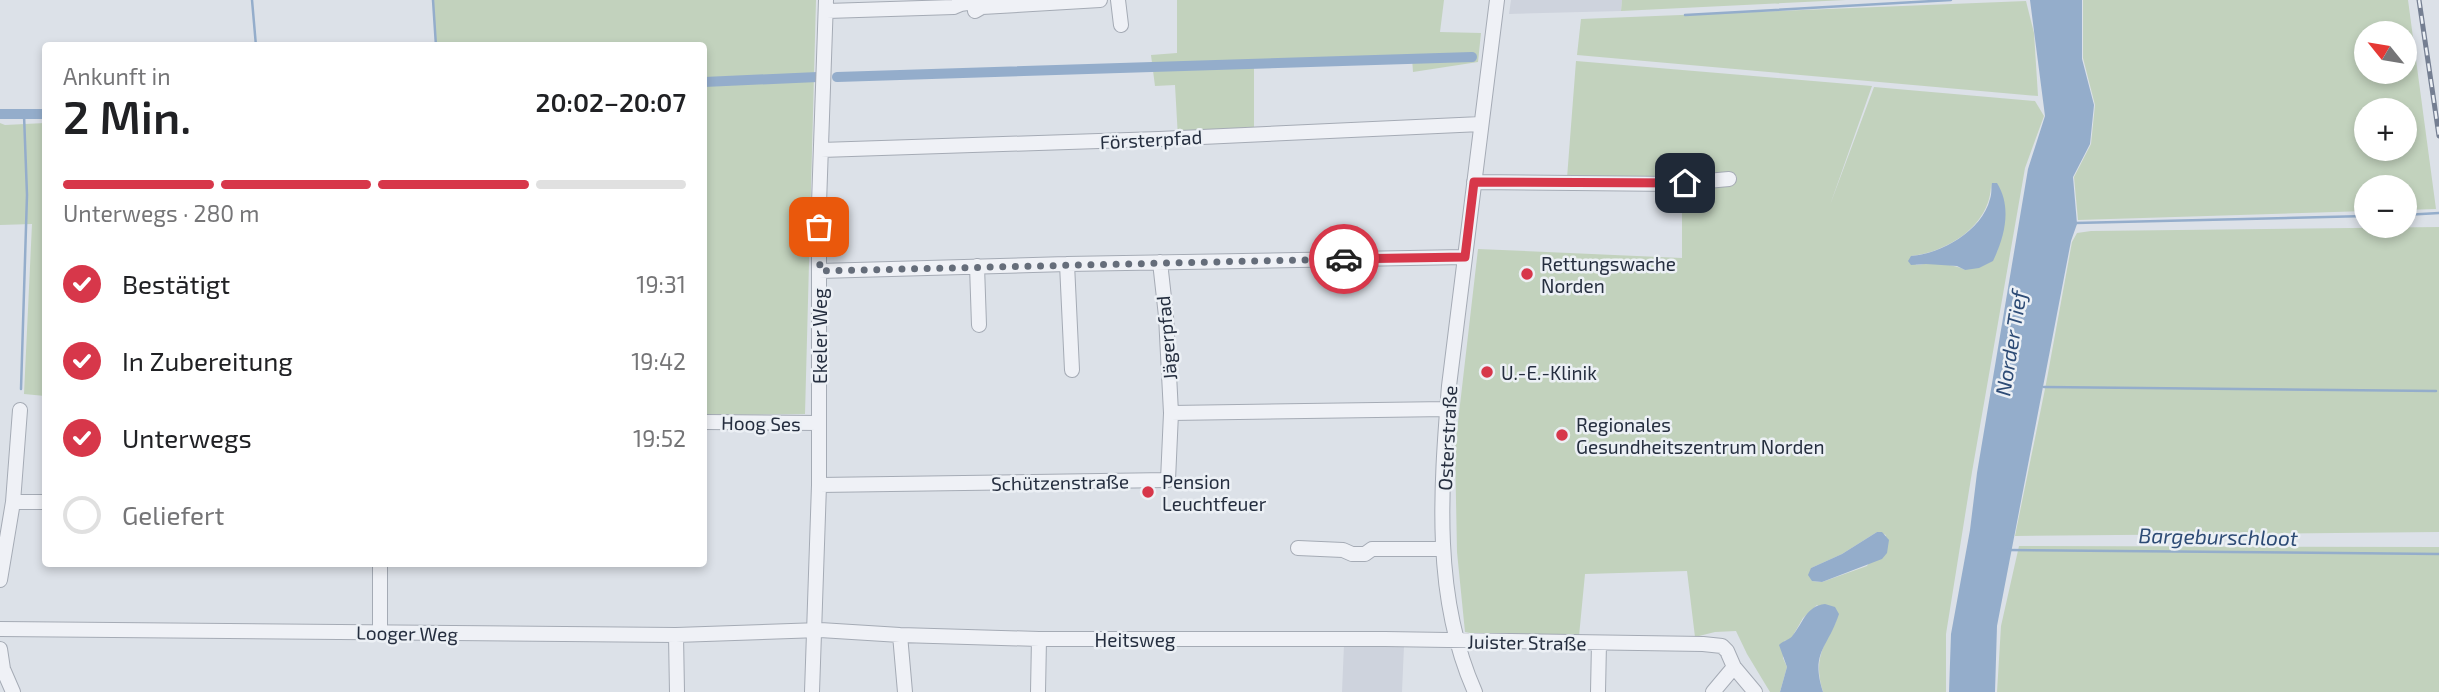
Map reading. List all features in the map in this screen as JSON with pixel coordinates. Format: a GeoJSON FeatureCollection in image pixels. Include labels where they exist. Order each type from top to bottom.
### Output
{"type":"FeatureCollection","features":[{"type":"Feature","properties":{"kind":"street"},"geometry":{"type":"LineString","coordinates":[[827,6],[954,7],[961,3],[975,3],[982,7],[1100,0]]}},
{"type":"Feature","properties":{"kind":"street"},"geometry":{"type":"LineString","coordinates":[[1118,0],[1121,24]]}},
{"type":"Feature","properties":{"kind":"street","name":"Osterstraße"},"geometry":{"type":"LineString","coordinates":[[1475,692],[1456,640],[1446,590],[1443,549],[1447,409],[1497,0]]}},
{"type":"Feature","properties":{"kind":"street","name":"Ekeler Weg"},"geometry":{"type":"LineString","coordinates":[[812,692],[819,485],[821,150],[827,6]]}},
{"type":"Feature","properties":{"kind":"street","name":"Försterpfad"},"geometry":{"type":"LineString","coordinates":[[821,150],[1146,140],[1481,124]]}},
{"type":"Feature","properties":{"kind":"street"},"geometry":{"type":"LineString","coordinates":[[1474,182],[1674,184],[1729,180]]}},
{"type":"Feature","properties":{"kind":"street"},"geometry":{"type":"LineString","coordinates":[[820,271],[1465,257]]}},
{"type":"Feature","properties":{"kind":"street","name":"Jägerpfad"},"geometry":{"type":"LineString","coordinates":[[1160,262],[1171,413]]}},
{"type":"Feature","properties":{"kind":"street"},"geometry":{"type":"LineString","coordinates":[[1067,264],[1072,370]]}},
{"type":"Feature","properties":{"kind":"street"},"geometry":{"type":"LineString","coordinates":[[977,266],[979,325]]}},
{"type":"Feature","properties":{"kind":"street"},"geometry":{"type":"LineString","coordinates":[[1171,413],[1447,409]]}},
{"type":"Feature","properties":{"kind":"street"},"geometry":{"type":"LineString","coordinates":[[0,580],[13,502],[20,410]]}},
{"type":"Feature","properties":{"kind":"street","name":"Schützenstraße"},"geometry":{"type":"LineString","coordinates":[[819,485],[1168,480],[1171,413]]}},
{"type":"Feature","properties":{"kind":"street","name":"Hoog Ses"},"geometry":{"type":"LineString","coordinates":[[707,422],[818,423]]}},
{"type":"Feature","properties":{"kind":"street"},"geometry":{"type":"LineString","coordinates":[[13,502],[42,502]]}},
{"type":"Feature","properties":{"kind":"street"},"geometry":{"type":"LineString","coordinates":[[1298,548],[1343,550],[1352,554],[1365,554],[1372,549],[1443,549]]}},
{"type":"Feature","properties":{"kind":"street"},"geometry":{"type":"LineString","coordinates":[[380,567],[380,633]]}},
{"type":"Feature","properties":{"kind":"street","name":"Looger Weg"},"geometry":{"type":"LineString","coordinates":[[0,629],[676,635],[814,630]]}},
{"type":"Feature","properties":{"kind":"street","name":"Heitsweg"},"geometry":{"type":"LineString","coordinates":[[814,630],[1039,639],[1456,640]]}},
{"type":"Feature","properties":{"kind":"street"},"geometry":{"type":"LineString","coordinates":[[676,635],[677,692]]}},
{"type":"Feature","properties":{"kind":"street"},"geometry":{"type":"LineString","coordinates":[[900,635],[905,692]]}},
{"type":"Feature","properties":{"kind":"street"},"geometry":{"type":"LineString","coordinates":[[1038,692],[1039,639]]}},
{"type":"Feature","properties":{"kind":"street","name":"Juister Straße"},"geometry":{"type":"LineString","coordinates":[[1456,640],[1722,646],[1727,650],[1734,667]]}},
{"type":"Feature","properties":{"kind":"street","name":"Juister Straße"},"geometry":{"type":"LineString","coordinates":[[1598,692],[1599,643]]}},
{"type":"Feature","properties":{"kind":"street"},"geometry":{"type":"LineString","coordinates":[[0,649],[3,669],[13,692]]}},
{"type":"Feature","properties":{"kind":"street"},"geometry":{"type":"LineString","coordinates":[[1713,692],[1734,667],[1755,692]]}},
{"type":"Feature","properties":{"kind":"shaded area"},"geometry":{"type":"Polygon","coordinates":[[[1511,0],[1622,0],[1621,11],[1509,14],[1511,0]]]}},
{"type":"Feature","properties":{"kind":"shaded area"},"geometry":{"type":"Polygon","coordinates":[[[1344,644],[1404,646],[1402,692],[1342,692],[1344,644]]]}},
{"type":"Feature","properties":{"kind":"green space"},"geometry":{"type":"Polygon","coordinates":[[[433,0],[816,0],[805,414],[707,415],[707,42],[436,42],[433,0]]]}},
{"type":"Feature","properties":{"kind":"green space"},"geometry":{"type":"Polygon","coordinates":[[[1177,0],[1444,0],[1440,32],[1481,33],[1478,62],[1413,72],[1412,58],[1254,65],[1254,134],[1178,138],[1175,85],[1155,86],[1151,55],[1177,53],[1177,0]]]}},
{"type":"Feature","properties":{"kind":"green space"},"geometry":{"type":"Polygon","coordinates":[[[1622,0],[1846,0],[1621,11],[1622,0]]]}},
{"type":"Feature","properties":{"kind":"green space"},"geometry":{"type":"Polygon","coordinates":[[[2083,0],[2408,0],[2411,21],[2354,21],[2354,84],[2417,84],[2417,67],[2436,209],[2417,210],[2417,175],[2354,175],[2354,211],[2078,220],[2074,177],[2091,144],[2095,105],[2083,58],[2083,0]]]}},
{"type":"Feature","properties":{"kind":"green space"},"geometry":{"type":"Polygon","coordinates":[[[2026,1],[2034,33],[2038,96],[1577,55],[1581,19],[2026,1]]]}},
{"type":"Feature","properties":{"kind":"green space"},"geometry":{"type":"Polygon","coordinates":[[[1576,61],[1872,86],[1830,205],[1874,87],[2035,101],[2044,116],[2025,168],[1972,472],[1946,634],[1946,692],[1823,692],[1819,664],[1826,640],[1836,622],[1817,605],[1803,618],[1791,639],[1784,641],[1783,658],[1787,667],[1780,692],[1770,692],[1736,631],[1695,637],[1687,571],[1585,574],[1579,636],[1486,636],[1465,632],[1457,552],[1455,448],[1478,249],[1682,258],[1682,190],[1567,178],[1576,61]],[[1991,184],[1984,212],[1975,224],[1965,234],[1939,249],[1911,256],[1916,265],[1941,264],[1965,270],[1997,252],[2000,240],[1991,184]],[[1877,532],[1842,554],[1811,568],[1812,581],[1822,582],[1867,566],[1886,535],[1877,532]]]}},
{"type":"Feature","properties":{"kind":"green space"},"geometry":{"type":"Polygon","coordinates":[[[0,123],[42,123],[42,396],[24,394],[32,224],[0,225],[0,123]]]}},
{"type":"Feature","properties":{"kind":"green space"},"geometry":{"type":"Polygon","coordinates":[[[2417,227],[2439,227],[2439,532],[2015,536],[2072,242],[2077,233],[2354,228],[2354,238],[2417,238],[2417,227]]]}},
{"type":"Feature","properties":{"kind":"green space"},"geometry":{"type":"Polygon","coordinates":[[[2019,546],[2439,547],[2439,692],[1997,692],[2001,626],[2019,546]]]}},
{"type":"Feature","properties":{"kind":"water","name":"Norder Tief"},"geometry":{"type":"Polygon","coordinates":[[[2030,0],[2082,0],[2082,59],[2094,105],[2090,144],[2073,177],[2077,224],[2071,241],[1997,626],[1995,692],[1949,692],[1951,634],[1970,530],[1977,473],[2028,169],[2045,116],[2030,0]]]}},
{"type":"Feature","properties":{"kind":"water"},"geometry":{"type":"Polygon","coordinates":[[[1992,183],[1997,183],[2002,192],[2005,212],[2001,242],[1993,261],[1979,268],[1965,270],[1957,266],[1911,265],[1908,261],[1911,256],[1947,246],[1979,221],[1991,197],[1992,183]]]}},
{"type":"Feature","properties":{"kind":"water"},"geometry":{"type":"Polygon","coordinates":[[[1877,532],[1882,532],[1889,540],[1887,553],[1882,559],[1822,582],[1812,581],[1808,575],[1811,568],[1842,554],[1877,532]]]}},
{"type":"Feature","properties":{"kind":"water"},"geometry":{"type":"Polygon","coordinates":[[[1825,604],[1835,607],[1839,614],[1819,659],[1823,692],[1780,692],[1787,667],[1779,645],[1792,637],[1813,608],[1825,604]]]}},
{"type":"Feature","properties":{"kind":"waterway"},"geometry":{"type":"LineString","coordinates":[[252,0],[256,42]]}},
{"type":"Feature","properties":{"kind":"waterway"},"geometry":{"type":"LineString","coordinates":[[433,0],[436,42]]}},
{"type":"Feature","properties":{"kind":"waterway"},"geometry":{"type":"LineString","coordinates":[[1685,15],[1951,0]]}},
{"type":"Feature","properties":{"kind":"waterway"},"geometry":{"type":"LineString","coordinates":[[837,77],[1472,57]]}},
{"type":"Feature","properties":{"kind":"waterway"},"geometry":{"type":"LineString","coordinates":[[707,82],[818,77]]}},
{"type":"Feature","properties":{"kind":"waterway"},"geometry":{"type":"LineString","coordinates":[[0,114],[42,114]]}},
{"type":"Feature","properties":{"kind":"waterway"},"geometry":{"type":"LineString","coordinates":[[21,389],[27,195],[24,115]]}},
{"type":"Feature","properties":{"kind":"waterway"},"geometry":{"type":"LineString","coordinates":[[2417,214],[2439,213]]}},
{"type":"Feature","properties":{"kind":"waterway"},"geometry":{"type":"LineString","coordinates":[[2075,223],[2354,216]]}},
{"type":"Feature","properties":{"kind":"waterway"},"geometry":{"type":"LineString","coordinates":[[2044,387],[2436,391]]}},
{"type":"Feature","properties":{"kind":"waterway","name":"Bargeburschloot"},"geometry":{"type":"LineString","coordinates":[[2008,550],[2439,554]]}},
{"type":"Feature","properties":{"kind":"railway"},"geometry":{"type":"LineString","coordinates":[[2419,0],[2439,136]]}},
{"type":"Feature","properties":{"kind":"way so far"},"geometry":{"type":"LineString","coordinates":[[819,227],[820,271],[1344,259]]}},
{"type":"Feature","properties":{"kind":"place","name":"Rettungswache Norden"},"geometry":{"type":"Point","coordinates":[1527,274]}},
{"type":"Feature","properties":{"kind":"place","name":"U.-E.-Klinik"},"geometry":{"type":"Point","coordinates":[1487,372]}},
{"type":"Feature","properties":{"kind":"place","name":"Regionales Gesundheitszentrum Norden"},"geometry":{"type":"Point","coordinates":[1562,435]}},
{"type":"Feature","properties":{"kind":"place","name":"Pension Leuchtfeuer"},"geometry":{"type":"Point","coordinates":[1148,492]}},
{"type":"Feature","properties":{"kind":"route"},"geometry":{"type":"LineString","coordinates":[[1344,259],[1465,257],[1474,182],[1685,183]]}}]}
